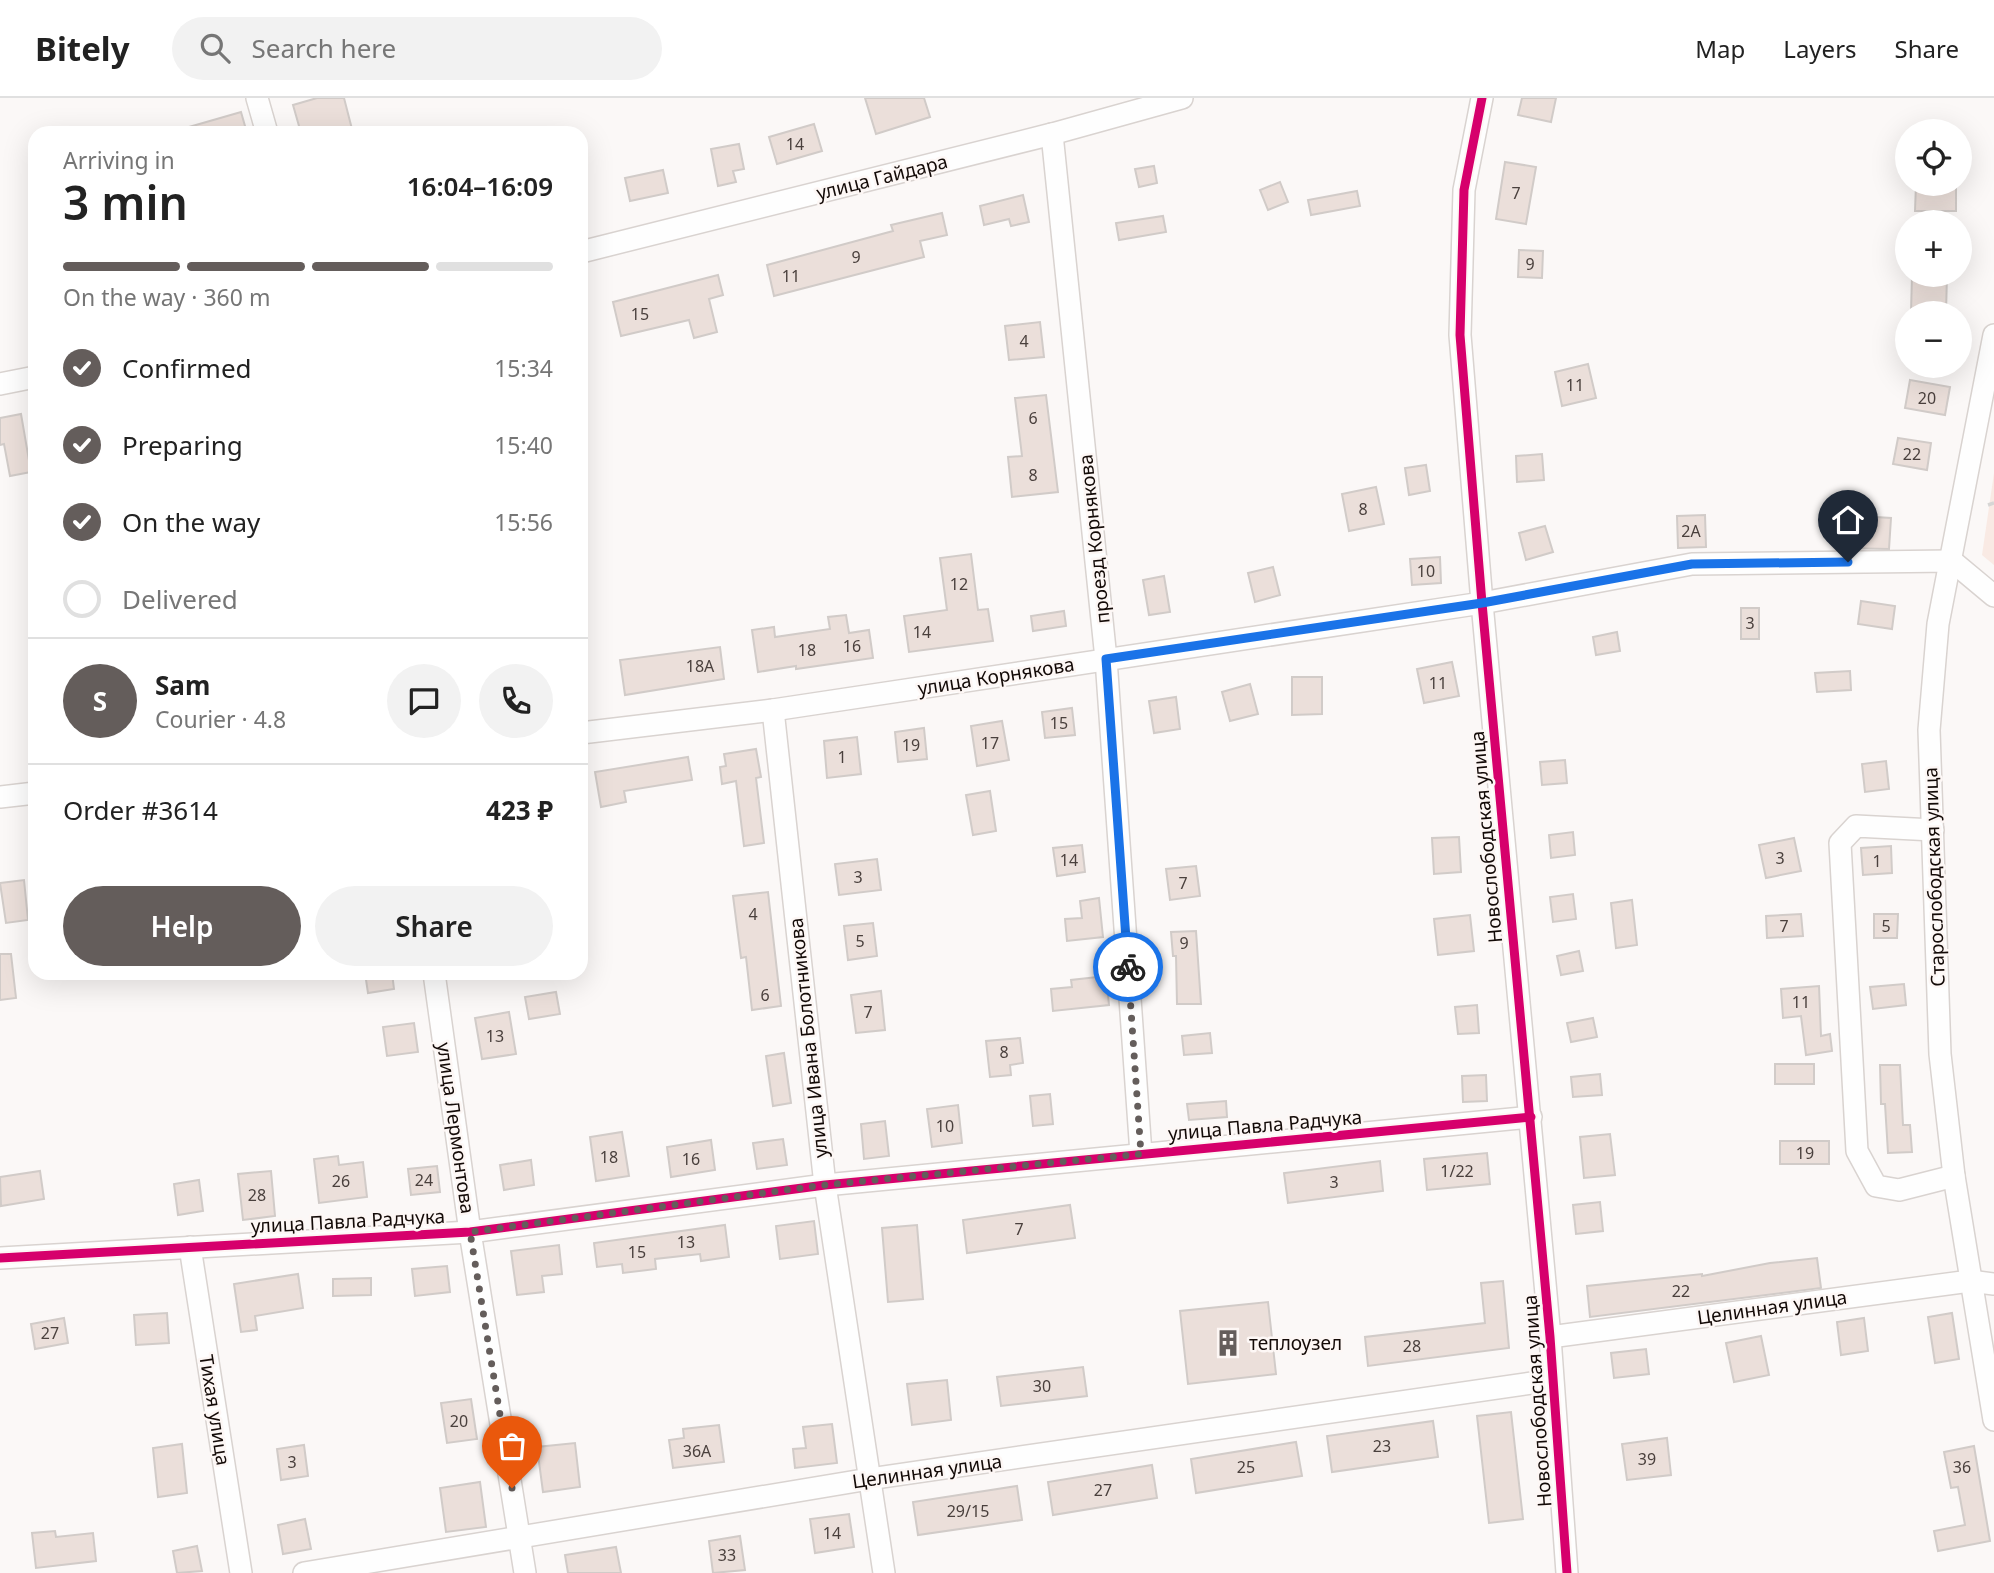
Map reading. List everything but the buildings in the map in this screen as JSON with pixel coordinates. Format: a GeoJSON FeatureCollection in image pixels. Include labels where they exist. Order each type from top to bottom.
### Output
{"type":"FeatureCollection","features":[{"type":"Feature","properties":{"kind":"street"},"geometry":{"type":"LineString","coordinates":[[257,98],[265,126]]}},
{"type":"Feature","properties":{"kind":"street","name":"улица Гайдара"},"geometry":{"type":"LineString","coordinates":[[588,250],[1052,134],[1182,98]]}},
{"type":"Feature","properties":{"kind":"street","name":"Новослободская улица"},"geometry":{"type":"LineString","coordinates":[[1482,98],[1464,190],[1460,335],[1482,603],[1531,1117],[1567,1573]]}},
{"type":"Feature","properties":{"kind":"street","name":"проезд Корнякова"},"geometry":{"type":"LineString","coordinates":[[1052,134],[1106,659],[1141,1154]]}},
{"type":"Feature","properties":{"kind":"street","name":"Старослободская улица"},"geometry":{"type":"LineString","coordinates":[[1994,335],[1938,624],[1929,730],[1940,1054],[1954,1176],[1994,1420]]}},
{"type":"Feature","properties":{"kind":"street"},"geometry":{"type":"LineString","coordinates":[[0,384],[28,378]]}},
{"type":"Feature","properties":{"kind":"street"},"geometry":{"type":"LineString","coordinates":[[1952,561],[1994,596]]}},
{"type":"Feature","properties":{"kind":"street","name":"улица Корнякова"},"geometry":{"type":"LineString","coordinates":[[588,732],[773,710],[1482,603],[1692,564],[1952,561]]}},
{"type":"Feature","properties":{"kind":"street","name":"улица Ивана Болотникова"},"geometry":{"type":"LineString","coordinates":[[773,710],[824,1185],[884,1573]]}},
{"type":"Feature","properties":{"kind":"street"},"geometry":{"type":"LineString","coordinates":[[0,797],[28,794]]}},
{"type":"Feature","properties":{"kind":"street"},"geometry":{"type":"LineString","coordinates":[[1933,830],[1856,826],[1840,842],[1857,1150],[1876,1186],[1899,1190],[1954,1176]]}},
{"type":"Feature","properties":{"kind":"street","name":"улица Лермонтова"},"geometry":{"type":"LineString","coordinates":[[435,980],[470,1232],[525,1573]]}},
{"type":"Feature","properties":{"kind":"street","name":"улица Павла Радчука"},"geometry":{"type":"LineString","coordinates":[[0,1258],[470,1232],[824,1185],[1531,1117]]}},
{"type":"Feature","properties":{"kind":"street","name":"Тихая улица"},"geometry":{"type":"LineString","coordinates":[[190,1247],[241,1573]]}},
{"type":"Feature","properties":{"kind":"street","name":"Целинная улица"},"geometry":{"type":"LineString","coordinates":[[1550,1337],[1970,1281],[1994,1284]]}},
{"type":"Feature","properties":{"kind":"street","name":"Целинная улица"},"geometry":{"type":"LineString","coordinates":[[304,1573],[869,1479],[1552,1380]]}},
{"type":"Feature","properties":{"kind":"path"},"geometry":{"type":"LineString","coordinates":[[1988,505],[1994,503]]}},
{"type":"Feature","properties":{"kind":"shaded area"},"geometry":{"type":"Polygon","coordinates":[[[1994,473],[1994,565],[1982,555],[1994,473]]]}},
{"type":"Feature","properties":{"kind":"cycle path"},"geometry":{"type":"LineString","coordinates":[[1482,98],[1464,190],[1460,335],[1550,1337],[1567,1573]]}},
{"type":"Feature","properties":{"kind":"cycle path"},"geometry":{"type":"LineString","coordinates":[[0,1258],[470,1232],[825,1185],[1531,1117]]}},
{"type":"Feature","properties":{"kind":"way so far"},"geometry":{"type":"LineString","coordinates":[[512,1488],[470,1232],[824,1185],[1141,1154],[1128,967]]}},
{"type":"Feature","properties":{"kind":"place","name":"теплоузел"},"geometry":{"type":"Point","coordinates":[1228,1343]}},
{"type":"Feature","properties":{"kind":"route"},"geometry":{"type":"LineString","coordinates":[[1128,967],[1106,659],[1482,603],[1692,564],[1848,562]]}}]}
